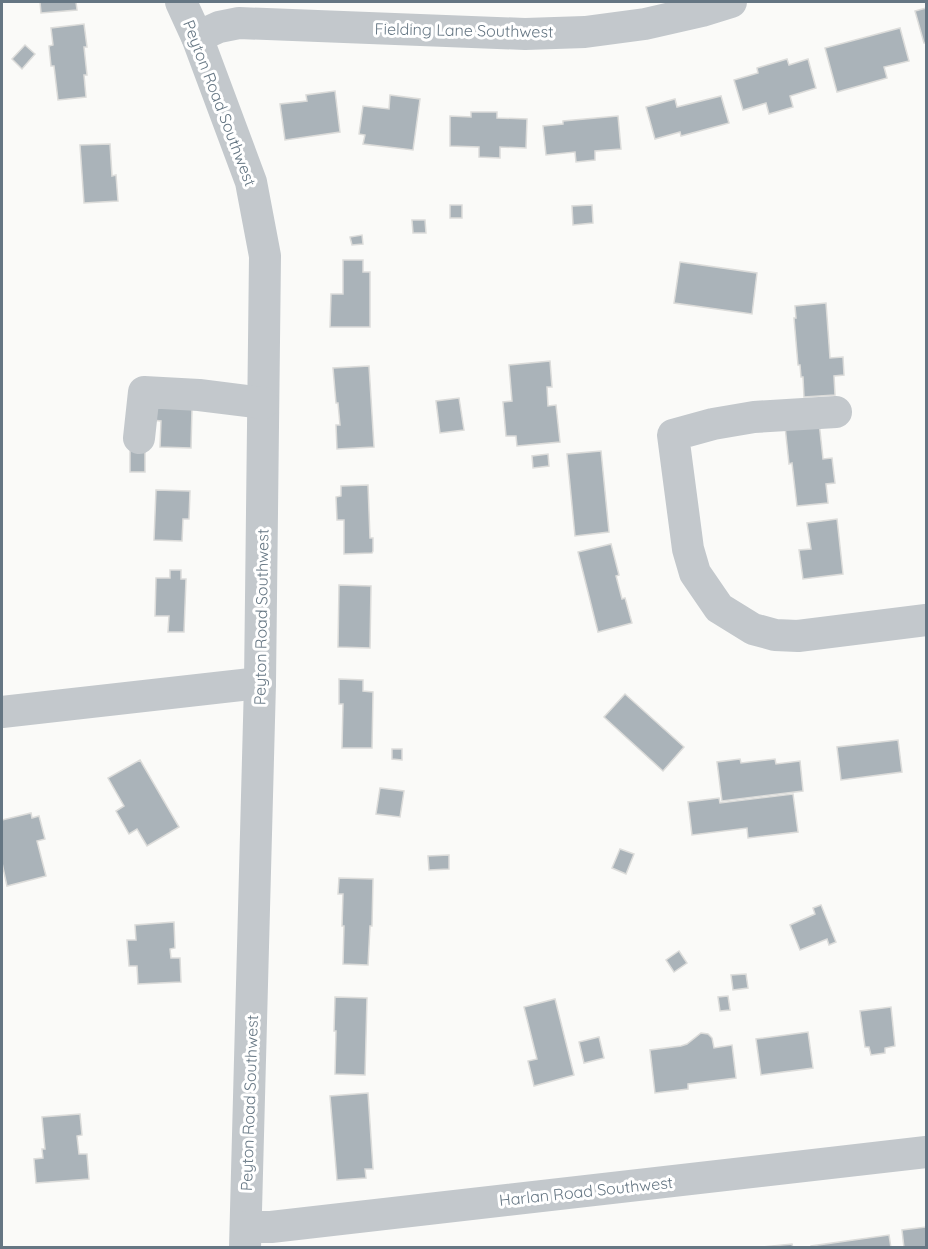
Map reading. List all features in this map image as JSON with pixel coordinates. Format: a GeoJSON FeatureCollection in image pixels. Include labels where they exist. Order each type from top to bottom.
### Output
{"type":"FeatureCollection","features":[{"type":"Feature","properties":{"kind":"street","name":"Peyton Road Southwest"},"geometry":{"type":"LineString","coordinates":[[181,2],[197,38],[251,182],[265,256],[260,683],[245,1237]]}},
{"type":"Feature","properties":{"kind":"street","name":"Fielding Lane Southwest"},"geometry":{"type":"LineString","coordinates":[[197,38],[219,27],[239,23],[525,34],[585,32],[645,24],[730,2]]}},
{"type":"Feature","properties":{"kind":"street"},"geometry":{"type":"LineString","coordinates":[[139,438],[144,393],[200,395],[263,403]]}},
{"type":"Feature","properties":{"kind":"street"},"geometry":{"type":"LineString","coordinates":[[836,412],[754,417],[713,424],[673,435],[688,549],[695,573],[719,608],[753,629],[775,635],[798,636],[927,620]]}},
{"type":"Feature","properties":{"kind":"street"},"geometry":{"type":"LineString","coordinates":[[2,712],[260,683]]}},
{"type":"Feature","properties":{"kind":"street","name":"Harlan Road Southwest"},"geometry":{"type":"LineString","coordinates":[[245,1237],[271,1227],[927,1152]]}},
{"type":"Feature","properties":{"kind":"building"},"geometry":{"type":"Polygon","coordinates":[[[40,2],[76,2],[77,10],[41,13],[40,2]]]}},
{"type":"Feature","properties":{"kind":"building"},"geometry":{"type":"Polygon","coordinates":[[[926,8],[926,43],[924,43],[915,11],[926,8]]]}},
{"type":"Feature","properties":{"kind":"building"},"geometry":{"type":"Polygon","coordinates":[[[84,24],[87,47],[84,47],[87,75],[84,75],[86,97],[58,100],[49,46],[53,45],[51,28],[84,24]]]}},
{"type":"Feature","properties":{"kind":"building"},"geometry":{"type":"Polygon","coordinates":[[[900,28],[909,61],[884,67],[887,78],[837,92],[825,48],[900,28]]]}},
{"type":"Feature","properties":{"kind":"building"},"geometry":{"type":"Polygon","coordinates":[[[25,45],[35,54],[22,69],[12,59],[25,45]]]}},
{"type":"Feature","properties":{"kind":"building"},"geometry":{"type":"Polygon","coordinates":[[[787,59],[789,65],[808,59],[816,88],[790,96],[793,107],[769,114],[766,103],[743,110],[734,80],[758,73],[757,68],[787,59]]]}},
{"type":"Feature","properties":{"kind":"building"},"geometry":{"type":"Polygon","coordinates":[[[335,91],[340,132],[285,140],[280,104],[307,101],[306,95],[335,91]]]}},
{"type":"Feature","properties":{"kind":"building"},"geometry":{"type":"Polygon","coordinates":[[[390,95],[420,99],[413,150],[363,144],[365,135],[359,134],[363,106],[389,109],[390,95]]]}},
{"type":"Feature","properties":{"kind":"building"},"geometry":{"type":"Polygon","coordinates":[[[721,96],[729,123],[681,136],[680,132],[655,139],[646,107],[675,99],[677,107],[721,96]]]}},
{"type":"Feature","properties":{"kind":"building"},"geometry":{"type":"Polygon","coordinates":[[[471,112],[497,112],[497,118],[527,119],[526,148],[500,147],[500,158],[479,157],[479,147],[450,146],[450,116],[471,117],[471,112]]]}},
{"type":"Feature","properties":{"kind":"building"},"geometry":{"type":"Polygon","coordinates":[[[618,116],[621,149],[595,151],[595,160],[576,162],[575,152],[546,155],[543,126],[563,124],[563,121],[618,116]]]}},
{"type":"Feature","properties":{"kind":"building"},"geometry":{"type":"Polygon","coordinates":[[[110,144],[112,176],[116,175],[118,201],[84,203],[80,145],[110,144]]]}},
{"type":"Feature","properties":{"kind":"building"},"geometry":{"type":"Polygon","coordinates":[[[450,205],[462,205],[462,218],[450,218],[450,205]]]}},
{"type":"Feature","properties":{"kind":"building"},"geometry":{"type":"Polygon","coordinates":[[[592,205],[593,223],[573,225],[572,206],[592,205]]]}},
{"type":"Feature","properties":{"kind":"building"},"geometry":{"type":"Polygon","coordinates":[[[412,220],[425,220],[426,233],[413,233],[412,220]]]}},
{"type":"Feature","properties":{"kind":"building"},"geometry":{"type":"Polygon","coordinates":[[[362,235],[363,244],[352,245],[350,237],[362,235]]]}},
{"type":"Feature","properties":{"kind":"building"},"geometry":{"type":"Polygon","coordinates":[[[343,260],[363,260],[363,272],[370,272],[370,327],[330,327],[331,294],[343,294],[343,260]]]}},
{"type":"Feature","properties":{"kind":"building"},"geometry":{"type":"Polygon","coordinates":[[[680,262],[757,273],[752,314],[674,303],[680,262]]]}},
{"type":"Feature","properties":{"kind":"building"},"geometry":{"type":"Polygon","coordinates":[[[826,303],[830,358],[843,357],[844,375],[834,376],[835,395],[804,397],[803,377],[801,377],[800,365],[798,365],[795,306],[826,303]]]}},
{"type":"Feature","properties":{"kind":"building"},"geometry":{"type":"Polygon","coordinates":[[[550,361],[552,387],[547,387],[548,406],[556,405],[560,442],[517,446],[516,436],[506,436],[503,402],[512,401],[509,365],[550,361]]]}},
{"type":"Feature","properties":{"kind":"building"},"geometry":{"type":"Polygon","coordinates":[[[369,366],[374,447],[337,449],[336,425],[340,425],[333,368],[369,366]]]}},
{"type":"Feature","properties":{"kind":"building"},"geometry":{"type":"Polygon","coordinates":[[[152,396],[192,408],[191,448],[160,447],[161,421],[151,420],[152,396]]]}},
{"type":"Feature","properties":{"kind":"building"},"geometry":{"type":"Polygon","coordinates":[[[459,398],[464,430],[440,433],[436,401],[459,398]]]}},
{"type":"Feature","properties":{"kind":"building"},"geometry":{"type":"Polygon","coordinates":[[[819,422],[823,459],[832,458],[835,483],[826,484],[828,503],[797,506],[785,426],[819,422]]]}},
{"type":"Feature","properties":{"kind":"building"},"geometry":{"type":"Polygon","coordinates":[[[130,442],[145,442],[145,472],[130,472],[130,442]]]}},
{"type":"Feature","properties":{"kind":"building"},"geometry":{"type":"Polygon","coordinates":[[[601,451],[609,532],[575,536],[567,454],[601,451]]]}},
{"type":"Feature","properties":{"kind":"building"},"geometry":{"type":"Polygon","coordinates":[[[548,454],[549,466],[533,468],[532,456],[548,454]]]}},
{"type":"Feature","properties":{"kind":"building"},"geometry":{"type":"Polygon","coordinates":[[[368,485],[370,538],[373,538],[373,551],[372,553],[344,554],[344,520],[337,520],[336,497],[341,496],[341,486],[368,485]]]}},
{"type":"Feature","properties":{"kind":"building"},"geometry":{"type":"Polygon","coordinates":[[[156,490],[190,491],[189,519],[183,519],[182,541],[154,540],[156,490]]]}},
{"type":"Feature","properties":{"kind":"building"},"geometry":{"type":"Polygon","coordinates":[[[837,519],[843,574],[803,579],[799,550],[811,549],[807,523],[837,519]]]}},
{"type":"Feature","properties":{"kind":"building"},"geometry":{"type":"Polygon","coordinates":[[[611,544],[622,599],[625,598],[632,623],[598,632],[578,552],[611,544]]]}},
{"type":"Feature","properties":{"kind":"building"},"geometry":{"type":"Polygon","coordinates":[[[170,570],[181,570],[181,579],[186,579],[184,632],[168,632],[169,616],[155,616],[156,578],[170,578],[170,570]]]}},
{"type":"Feature","properties":{"kind":"building"},"geometry":{"type":"Polygon","coordinates":[[[339,585],[371,586],[370,648],[338,647],[339,585]]]}},
{"type":"Feature","properties":{"kind":"building"},"geometry":{"type":"Polygon","coordinates":[[[339,679],[363,680],[363,691],[373,692],[372,748],[342,748],[343,704],[339,704],[339,679]]]}},
{"type":"Feature","properties":{"kind":"building"},"geometry":{"type":"Polygon","coordinates":[[[625,694],[684,747],[663,771],[604,717],[625,694]]]}},
{"type":"Feature","properties":{"kind":"building"},"geometry":{"type":"Polygon","coordinates":[[[898,740],[902,772],[841,780],[837,747],[898,740]]]}},
{"type":"Feature","properties":{"kind":"building"},"geometry":{"type":"Polygon","coordinates":[[[392,749],[402,749],[402,760],[392,759],[392,749]]]}},
{"type":"Feature","properties":{"kind":"building"},"geometry":{"type":"Polygon","coordinates":[[[740,759],[741,763],[775,759],[776,764],[800,761],[803,791],[722,801],[717,762],[740,759]]]}},
{"type":"Feature","properties":{"kind":"building"},"geometry":{"type":"Polygon","coordinates":[[[140,760],[179,827],[147,846],[137,829],[129,834],[116,811],[124,806],[108,778],[140,760]]]}},
{"type":"Feature","properties":{"kind":"building"},"geometry":{"type":"Polygon","coordinates":[[[380,788],[404,791],[400,817],[376,814],[380,788]]]}},
{"type":"Feature","properties":{"kind":"building"},"geometry":{"type":"Polygon","coordinates":[[[793,794],[798,832],[748,838],[747,828],[692,835],[688,802],[719,798],[720,803],[793,794]]]}},
{"type":"Feature","properties":{"kind":"building"},"geometry":{"type":"Polygon","coordinates":[[[31,813],[32,818],[39,816],[45,839],[37,841],[46,876],[7,886],[2,863],[2,820],[31,813]]]}},
{"type":"Feature","properties":{"kind":"building"},"geometry":{"type":"Polygon","coordinates":[[[620,849],[634,854],[626,874],[612,868],[620,849]]]}},
{"type":"Feature","properties":{"kind":"building"},"geometry":{"type":"Polygon","coordinates":[[[449,855],[449,869],[429,870],[428,856],[449,855]]]}},
{"type":"Feature","properties":{"kind":"building"},"geometry":{"type":"Polygon","coordinates":[[[339,878],[373,879],[368,965],[343,964],[343,894],[338,894],[339,878]]]}},
{"type":"Feature","properties":{"kind":"building"},"geometry":{"type":"Polygon","coordinates":[[[821,905],[836,942],[829,945],[827,939],[800,950],[790,925],[815,914],[813,908],[821,905]]]}},
{"type":"Feature","properties":{"kind":"building"},"geometry":{"type":"Polygon","coordinates":[[[174,922],[175,948],[170,949],[171,958],[180,958],[181,982],[138,984],[137,966],[129,966],[127,940],[136,940],[135,925],[174,922]]]}},
{"type":"Feature","properties":{"kind":"building"},"geometry":{"type":"Polygon","coordinates":[[[679,951],[687,963],[674,972],[666,960],[679,951]]]}},
{"type":"Feature","properties":{"kind":"building"},"geometry":{"type":"Polygon","coordinates":[[[746,974],[748,988],[733,990],[731,975],[746,974]]]}},
{"type":"Feature","properties":{"kind":"building"},"geometry":{"type":"Polygon","coordinates":[[[728,996],[730,1010],[720,1011],[718,997],[728,996]]]}},
{"type":"Feature","properties":{"kind":"building"},"geometry":{"type":"Polygon","coordinates":[[[335,997],[367,998],[365,1075],[335,1074],[335,997]]]}},
{"type":"Feature","properties":{"kind":"building"},"geometry":{"type":"Polygon","coordinates":[[[555,999],[574,1075],[534,1086],[528,1061],[537,1059],[524,1007],[555,999]]]}},
{"type":"Feature","properties":{"kind":"building"},"geometry":{"type":"Polygon","coordinates":[[[891,1007],[895,1046],[885,1048],[885,1053],[871,1055],[869,1047],[865,1047],[860,1011],[891,1007]]]}},
{"type":"Feature","properties":{"kind":"building"},"geometry":{"type":"Polygon","coordinates":[[[808,1032],[813,1068],[761,1075],[756,1039],[808,1032]]]}},
{"type":"Feature","properties":{"kind":"building"},"geometry":{"type":"Polygon","coordinates":[[[701,1033],[708,1034],[712,1038],[714,1048],[732,1045],[736,1078],[688,1084],[688,1089],[655,1093],[650,1050],[687,1044],[701,1033]]]}},
{"type":"Feature","properties":{"kind":"building"},"geometry":{"type":"Polygon","coordinates":[[[599,1037],[604,1058],[584,1063],[579,1042],[599,1037]]]}},
{"type":"Feature","properties":{"kind":"building"},"geometry":{"type":"Polygon","coordinates":[[[368,1093],[373,1169],[365,1169],[366,1178],[337,1180],[330,1096],[368,1093]]]}},
{"type":"Feature","properties":{"kind":"building"},"geometry":{"type":"Polygon","coordinates":[[[80,1114],[82,1135],[77,1136],[79,1154],[87,1154],[89,1179],[36,1183],[34,1159],[43,1158],[42,1149],[45,1149],[42,1117],[80,1114]]]}},
{"type":"Feature","properties":{"kind":"building"},"geometry":{"type":"Polygon","coordinates":[[[926,1227],[926,1248],[904,1248],[902,1230],[926,1227]]]}},
{"type":"Feature","properties":{"kind":"building"},"geometry":{"type":"Polygon","coordinates":[[[889,1235],[891,1248],[811,1248],[811,1246],[889,1235]]]}},
{"type":"Feature","properties":{"kind":"building"},"geometry":{"type":"Polygon","coordinates":[[[792,1244],[793,1248],[753,1248],[792,1244]]]}}]}
